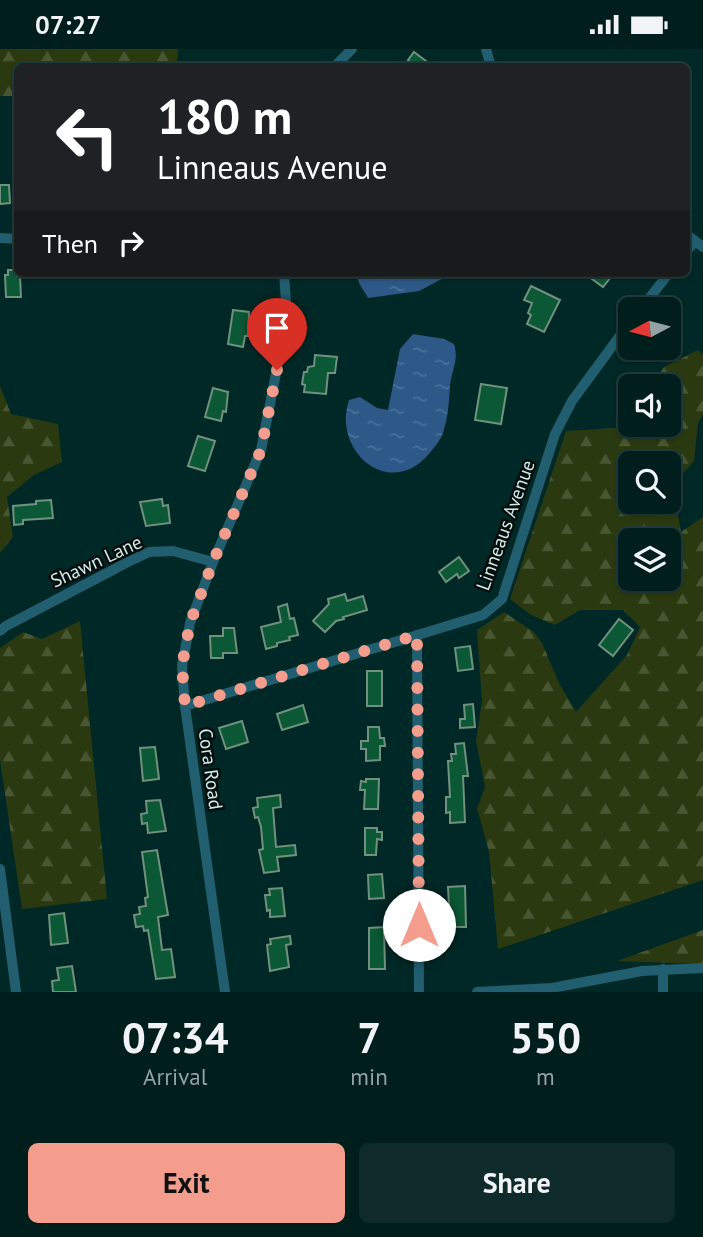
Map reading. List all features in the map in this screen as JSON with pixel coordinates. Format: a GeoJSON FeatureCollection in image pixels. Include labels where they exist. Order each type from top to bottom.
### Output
{"type":"FeatureCollection","features":[{"type":"Feature","properties":{"kind":"street"},"geometry":{"type":"LineString","coordinates":[[338,63],[352,49]]}},
{"type":"Feature","properties":{"kind":"street","name":"Cora Road"},"geometry":{"type":"LineString","coordinates":[[225,992],[185,706],[182,666],[190,623],[261,450],[288,317],[284,277]]}},
{"type":"Feature","properties":{"kind":"street"},"geometry":{"type":"LineString","coordinates":[[650,297],[666,277]]}},
{"type":"Feature","properties":{"kind":"street","name":"Linneaus Avenue"},"geometry":{"type":"LineString","coordinates":[[185,706],[483,615],[502,599],[555,435],[572,401],[618,338]]}},
{"type":"Feature","properties":{"kind":"street","name":"Shawn Lane"},"geometry":{"type":"LineString","coordinates":[[0,631],[149,552],[173,551],[213,562]]}},
{"type":"Feature","properties":{"kind":"street"},"geometry":{"type":"LineString","coordinates":[[417,635],[419,992]]}},
{"type":"Feature","properties":{"kind":"street"},"geometry":{"type":"LineString","coordinates":[[0,869],[16,992]]}},
{"type":"Feature","properties":{"kind":"street"},"geometry":{"type":"LineString","coordinates":[[477,992],[556,990],[642,971],[703,968]]}},
{"type":"Feature","properties":{"kind":"street"},"geometry":{"type":"LineString","coordinates":[[663,969],[663,992]]}},
{"type":"Feature","properties":{"kind":"green space"},"geometry":{"type":"Polygon","coordinates":[[[0,49],[178,49],[177,63],[14,63],[14,96],[0,96],[0,49]]]}},
{"type":"Feature","properties":{"kind":"green space"},"geometry":{"type":"Polygon","coordinates":[[[698,350],[703,355],[703,414],[698,423],[694,461],[681,476],[681,451],[618,451],[618,514],[678,514],[680,528],[618,528],[618,591],[681,591],[681,532],[703,517],[703,880],[498,949],[489,852],[477,808],[485,787],[476,741],[482,701],[477,630],[504,612],[534,632],[576,712],[627,655],[640,627],[623,610],[580,610],[555,625],[531,615],[510,599],[566,431],[618,426],[618,437],[681,437],[681,374],[659,374],[664,367],[681,361],[698,350]]]}},
{"type":"Feature","properties":{"kind":"green space"},"geometry":{"type":"Polygon","coordinates":[[[0,386],[11,414],[58,424],[62,462],[34,475],[7,497],[13,537],[0,553],[0,386]]]}},
{"type":"Feature","properties":{"kind":"green space"},"geometry":{"type":"Polygon","coordinates":[[[80,621],[107,899],[22,909],[0,760],[0,648],[23,632],[42,639],[80,621]]]}},
{"type":"Feature","properties":{"kind":"green space"},"geometry":{"type":"Polygon","coordinates":[[[703,930],[703,964],[617,961],[703,930]]]}},
{"type":"Feature","properties":{"kind":"water"},"geometry":{"type":"Polygon","coordinates":[[[358,277],[445,277],[419,291],[368,298],[358,277]]]}},
{"type":"Feature","properties":{"kind":"water"},"geometry":{"type":"Polygon","coordinates":[[[413,334],[444,339],[454,344],[455,360],[446,422],[436,445],[412,468],[396,472],[381,471],[367,463],[356,451],[349,436],[346,419],[349,400],[360,397],[377,408],[388,410],[400,349],[413,334]]]}},
{"type":"Feature","properties":{"kind":"building"},"geometry":{"type":"Polygon","coordinates":[[[414,52],[429,63],[411,63],[408,60],[414,52]]]}},
{"type":"Feature","properties":{"kind":"building"},"geometry":{"type":"Polygon","coordinates":[[[0,185],[9,185],[10,203],[0,204],[0,185]]]}},
{"type":"Feature","properties":{"kind":"building"},"geometry":{"type":"Polygon","coordinates":[[[8,270],[14,270],[14,277],[20,277],[21,297],[6,297],[5,275],[8,275],[8,270]]]}},
{"type":"Feature","properties":{"kind":"building"},"geometry":{"type":"Polygon","coordinates":[[[589,277],[611,277],[603,287],[589,277]]]}},
{"type":"Feature","properties":{"kind":"building"},"geometry":{"type":"Polygon","coordinates":[[[531,286],[560,300],[544,332],[527,324],[532,303],[524,300],[531,286]]]}},
{"type":"Feature","properties":{"kind":"building"},"geometry":{"type":"Polygon","coordinates":[[[233,310],[249,312],[248,336],[245,336],[243,347],[228,344],[233,310]]]}},
{"type":"Feature","properties":{"kind":"building"},"geometry":{"type":"Polygon","coordinates":[[[315,355],[337,357],[335,373],[328,373],[326,394],[304,392],[304,372],[307,372],[308,367],[314,366],[315,355]]]}},
{"type":"Feature","properties":{"kind":"building"},"geometry":{"type":"Polygon","coordinates":[[[481,384],[507,388],[501,424],[475,420],[481,384]]]}},
{"type":"Feature","properties":{"kind":"building"},"geometry":{"type":"Polygon","coordinates":[[[213,388],[228,392],[226,412],[223,411],[221,421],[205,417],[213,388]]]}},
{"type":"Feature","properties":{"kind":"building"},"geometry":{"type":"Polygon","coordinates":[[[198,436],[215,441],[205,471],[188,466],[198,436]]]}},
{"type":"Feature","properties":{"kind":"building"},"geometry":{"type":"Polygon","coordinates":[[[162,499],[163,506],[168,505],[170,523],[146,526],[140,502],[162,499]]]}},
{"type":"Feature","properties":{"kind":"building"},"geometry":{"type":"Polygon","coordinates":[[[51,500],[53,518],[23,520],[23,524],[14,525],[13,506],[51,500]]]}},
{"type":"Feature","properties":{"kind":"building"},"geometry":{"type":"Polygon","coordinates":[[[459,557],[469,571],[459,578],[457,574],[446,582],[439,572],[459,557]]]}},
{"type":"Feature","properties":{"kind":"building"},"geometry":{"type":"Polygon","coordinates":[[[345,594],[347,601],[363,596],[367,610],[343,617],[344,619],[336,621],[325,632],[313,621],[329,604],[328,599],[345,594]]]}},
{"type":"Feature","properties":{"kind":"building"},"geometry":{"type":"Polygon","coordinates":[[[287,604],[290,619],[294,618],[298,635],[266,649],[261,627],[281,622],[278,607],[287,604]]]}},
{"type":"Feature","properties":{"kind":"building"},"geometry":{"type":"Polygon","coordinates":[[[619,619],[633,630],[613,656],[599,645],[619,619]]]}},
{"type":"Feature","properties":{"kind":"building"},"geometry":{"type":"Polygon","coordinates":[[[223,628],[234,628],[237,653],[223,653],[223,658],[211,658],[210,636],[223,636],[223,628]]]}},
{"type":"Feature","properties":{"kind":"building"},"geometry":{"type":"Polygon","coordinates":[[[470,646],[473,669],[458,671],[455,648],[470,646]]]}},
{"type":"Feature","properties":{"kind":"building"},"geometry":{"type":"Polygon","coordinates":[[[367,671],[382,671],[382,706],[367,706],[367,671]]]}},
{"type":"Feature","properties":{"kind":"building"},"geometry":{"type":"Polygon","coordinates":[[[473,704],[475,727],[460,728],[460,719],[465,719],[464,705],[473,704]]]}},
{"type":"Feature","properties":{"kind":"building"},"geometry":{"type":"Polygon","coordinates":[[[303,705],[308,722],[282,730],[277,714],[303,705]]]}},
{"type":"Feature","properties":{"kind":"building"},"geometry":{"type":"Polygon","coordinates":[[[242,721],[248,742],[226,749],[219,728],[242,721]]]}},
{"type":"Feature","properties":{"kind":"building"},"geometry":{"type":"Polygon","coordinates":[[[368,727],[379,727],[380,738],[384,738],[385,746],[380,746],[380,760],[366,761],[366,749],[361,749],[361,741],[368,741],[368,727]]]}},
{"type":"Feature","properties":{"kind":"building"},"geometry":{"type":"Polygon","coordinates":[[[464,743],[468,776],[463,776],[465,822],[450,823],[450,812],[446,813],[446,797],[450,797],[448,761],[452,761],[451,754],[456,754],[455,744],[464,743]]]}},
{"type":"Feature","properties":{"kind":"building"},"geometry":{"type":"Polygon","coordinates":[[[155,747],[159,779],[143,781],[140,748],[155,747]]]}},
{"type":"Feature","properties":{"kind":"building"},"geometry":{"type":"Polygon","coordinates":[[[366,779],[379,779],[378,809],[364,809],[365,790],[360,790],[361,781],[366,782],[366,779]]]}},
{"type":"Feature","properties":{"kind":"building"},"geometry":{"type":"Polygon","coordinates":[[[280,795],[281,807],[273,808],[276,847],[295,845],[296,855],[277,857],[279,871],[264,873],[259,850],[263,849],[261,827],[253,808],[258,807],[257,798],[280,795]]]}},
{"type":"Feature","properties":{"kind":"building"},"geometry":{"type":"Polygon","coordinates":[[[160,800],[166,831],[148,833],[147,823],[142,824],[141,814],[147,813],[146,801],[160,800]]]}},
{"type":"Feature","properties":{"kind":"building"},"geometry":{"type":"Polygon","coordinates":[[[365,828],[377,828],[377,832],[382,832],[382,840],[377,839],[376,855],[365,855],[365,828]]]}},
{"type":"Feature","properties":{"kind":"building"},"geometry":{"type":"Polygon","coordinates":[[[157,850],[168,915],[158,917],[162,950],[171,949],[175,977],[156,979],[148,930],[144,931],[143,926],[136,927],[134,915],[140,914],[139,907],[146,906],[145,898],[148,897],[142,852],[157,850]]]}},
{"type":"Feature","properties":{"kind":"building"},"geometry":{"type":"Polygon","coordinates":[[[382,874],[384,898],[369,899],[368,875],[382,874]]]}},
{"type":"Feature","properties":{"kind":"building"},"geometry":{"type":"Polygon","coordinates":[[[465,886],[466,927],[450,927],[448,887],[465,886]]]}},
{"type":"Feature","properties":{"kind":"building"},"geometry":{"type":"Polygon","coordinates":[[[282,888],[285,916],[270,917],[265,895],[270,895],[269,889],[282,888]]]}},
{"type":"Feature","properties":{"kind":"building"},"geometry":{"type":"Polygon","coordinates":[[[64,913],[68,943],[51,945],[49,915],[64,913]]]}},
{"type":"Feature","properties":{"kind":"building"},"geometry":{"type":"Polygon","coordinates":[[[384,927],[385,969],[369,969],[369,928],[384,927]]]}},
{"type":"Feature","properties":{"kind":"building"},"geometry":{"type":"Polygon","coordinates":[[[290,936],[291,944],[286,945],[289,967],[270,971],[267,945],[271,944],[270,939],[290,936]]]}},
{"type":"Feature","properties":{"kind":"building"},"geometry":{"type":"Polygon","coordinates":[[[72,966],[76,992],[53,992],[52,981],[59,980],[57,968],[72,966]]]}},
{"type":"Feature","properties":{"kind":"route"},"geometry":{"type":"LineString","coordinates":[[277,370],[261,450],[190,623],[182,666],[185,706],[417,635],[419,925]]}}]}
